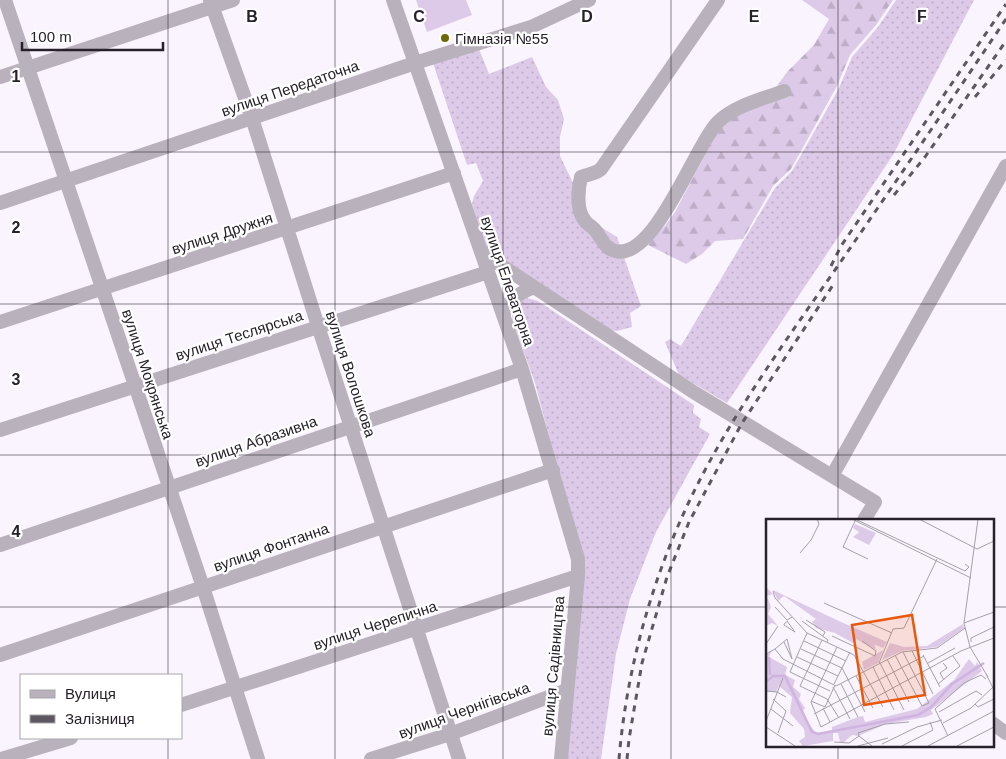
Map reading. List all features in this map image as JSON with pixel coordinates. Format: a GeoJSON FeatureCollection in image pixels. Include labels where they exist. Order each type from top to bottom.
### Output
{"type":"FeatureCollection","features":[{"type":"Feature","properties":{"kind":"street","name":"вулиця Мокрянська"},"geometry":{"type":"LineString","coordinates":[[5,0],[26,67],[103,289],[134,388],[203,587],[258,759]]}},
{"type":"Feature","properties":{"kind":"street"},"geometry":{"type":"LineString","coordinates":[[0,77],[212,3],[233,0]]}},
{"type":"Feature","properties":{"kind":"street","name":"вулиця Елеваторна"},"geometry":{"type":"LineString","coordinates":[[393,0],[522,369],[578,559],[578,576]]}},
{"type":"Feature","properties":{"kind":"street","name":"вулиця Передаточна"},"geometry":{"type":"LineString","coordinates":[[0,203],[415,63],[531,27],[589,0]]}},
{"type":"Feature","properties":{"kind":"street"},"geometry":{"type":"LineString","coordinates":[[718,0],[601,169],[595,174],[581,177],[579,203],[584,221],[595,229],[606,246],[612,250],[624,252],[636,246],[648,235],[665,214],[700,149],[717,122],[731,112],[784,91]]}},
{"type":"Feature","properties":{"kind":"street","name":"вулиця Волошкова"},"geometry":{"type":"LineString","coordinates":[[212,3],[252,118],[459,759]]}},
{"type":"Feature","properties":{"kind":"street"},"geometry":{"type":"LineString","coordinates":[[832,476],[1006,166]]}},
{"type":"Feature","properties":{"kind":"street","name":"вулиця Дружня"},"geometry":{"type":"LineString","coordinates":[[0,322],[454,173]]}},
{"type":"Feature","properties":{"kind":"street"},"geometry":{"type":"LineString","coordinates":[[481,252],[729,414],[875,502],[865,519]]}},
{"type":"Feature","properties":{"kind":"street","name":"вулиця Теслярська"},"geometry":{"type":"LineString","coordinates":[[0,430],[488,272]]}},
{"type":"Feature","properties":{"kind":"street"},"geometry":{"type":"LineString","coordinates":[[503,315],[509,303],[517,294],[534,287]]}},
{"type":"Feature","properties":{"kind":"street","name":"вулиця Абразивна"},"geometry":{"type":"LineString","coordinates":[[0,545],[522,369]]}},
{"type":"Feature","properties":{"kind":"street","name":"вулиця Фонтанна"},"geometry":{"type":"LineString","coordinates":[[0,655],[553,470]]}},
{"type":"Feature","properties":{"kind":"street","name":"вулиця Черепична"},"geometry":{"type":"LineString","coordinates":[[182,705],[578,576]]}},
{"type":"Feature","properties":{"kind":"street","name":"вулиця Садівництва"},"geometry":{"type":"LineString","coordinates":[[561,759],[578,576]]}},
{"type":"Feature","properties":{"kind":"street","name":"вулиця Чернігівська"},"geometry":{"type":"LineString","coordinates":[[371,759],[450,734],[567,690]]}},
{"type":"Feature","properties":{"kind":"street"},"geometry":{"type":"LineString","coordinates":[[994,724],[1006,732]]}},
{"type":"Feature","properties":{"kind":"street"},"geometry":{"type":"LineString","coordinates":[[1,759],[68,739]]}},
{"type":"Feature","properties":{"kind":"green space"},"geometry":{"type":"Polygon","coordinates":[[[416,0],[466,0],[472,15],[427,32],[416,0]]]}},
{"type":"Feature","properties":{"kind":"green space"},"geometry":{"type":"Polygon","coordinates":[[[802,0],[893,0],[876,25],[850,55],[837,86],[791,169],[773,186],[743,239],[715,241],[702,254],[686,264],[648,245],[675,212],[710,145],[723,125],[772,93],[787,72],[814,45],[829,19],[802,0]]]}},
{"type":"Feature","properties":{"kind":"green space"},"geometry":{"type":"Polygon","coordinates":[[[896,0],[974,0],[893,155],[727,403],[679,375],[665,342],[670,339],[681,346],[775,188],[792,171],[839,88],[852,57],[878,27],[896,0]]]}},
{"type":"Feature","properties":{"kind":"green space"},"geometry":{"type":"Polygon","coordinates":[[[479,49],[489,74],[532,57],[546,87],[558,100],[564,119],[560,137],[560,156],[574,185],[574,195],[596,224],[617,237],[641,306],[630,313],[632,327],[617,331],[604,330],[487,251],[472,204],[474,196],[483,181],[476,163],[467,165],[433,63],[479,49]]]}},
{"type":"Feature","properties":{"kind":"green space"},"geometry":{"type":"Polygon","coordinates":[[[527,298],[538,301],[694,405],[693,413],[701,419],[699,427],[710,434],[656,532],[630,599],[616,654],[601,759],[565,759],[581,592],[553,452],[535,383],[512,319],[516,306],[527,298]]]}},
{"type":"Feature","properties":{"kind":"railway"},"geometry":{"type":"LineString","coordinates":[[831,266],[841,246],[1006,4]]}},
{"type":"Feature","properties":{"kind":"railway"},"geometry":{"type":"LineString","coordinates":[[619,759],[627,697],[640,635],[670,546],[699,481],[762,376],[1006,19]]}},
{"type":"Feature","properties":{"kind":"railway"},"geometry":{"type":"LineString","coordinates":[[894,195],[925,157],[1006,41]]}},
{"type":"Feature","properties":{"kind":"railway"},"geometry":{"type":"LineString","coordinates":[[975,97],[1006,60]]}},
{"type":"Feature","properties":{"kind":"railway"},"geometry":{"type":"LineString","coordinates":[[627,759],[642,663],[667,577],[689,522],[742,423],[835,282]]}},
{"type":"Feature","properties":{"kind":"place","name":"Гімназія №55"},"geometry":{"type":"Point","coordinates":[445,38]}}]}
